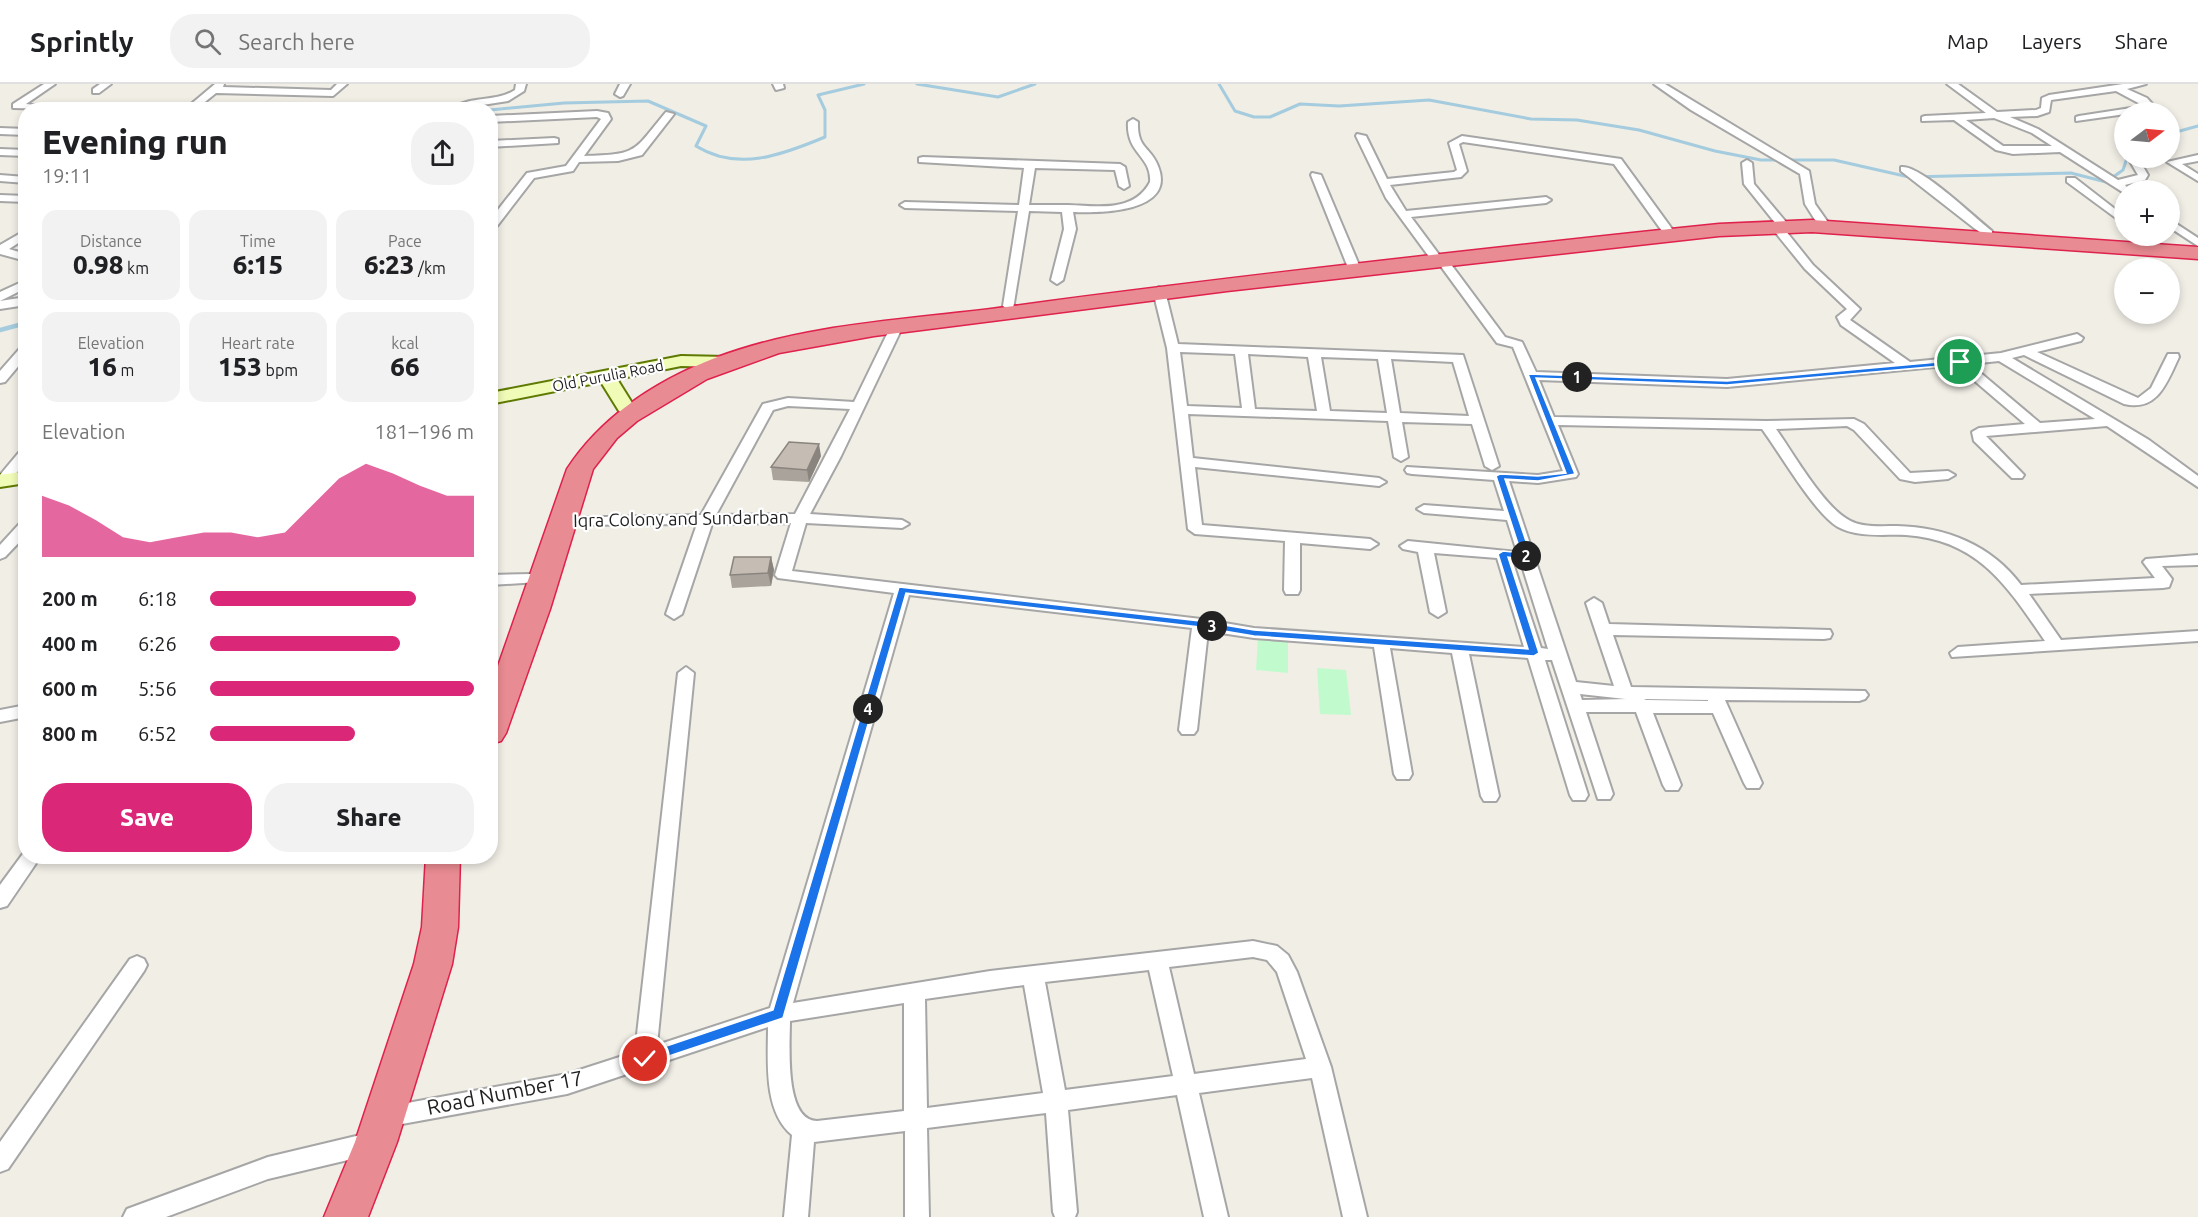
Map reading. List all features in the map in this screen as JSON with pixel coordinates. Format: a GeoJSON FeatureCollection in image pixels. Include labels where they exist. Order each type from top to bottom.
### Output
{"type":"FeatureCollection","features":[{"type":"Feature","properties":{"kind":"highway"},"geometry":{"type":"LineString","coordinates":[[717,362],[781,346],[1159,291],[1666,229],[1821,221],[2198,248]]}},
{"type":"Feature","properties":{"kind":"highway"},"geometry":{"type":"LineString","coordinates":[[498,675],[532,579],[564,477],[584,439],[597,426],[717,362],[750,347],[799,337],[1137,287],[1778,224],[2198,253]]}},
{"type":"Feature","properties":{"kind":"highway"},"geometry":{"type":"LineString","coordinates":[[498,712],[516,665],[580,469],[589,452],[629,410]]}},
{"type":"Feature","properties":{"kind":"highway"},"geometry":{"type":"LineString","coordinates":[[365,1217],[391,1131],[441,927],[442,864]]}},
{"type":"Feature","properties":{"kind":"highway"},"geometry":{"type":"LineString","coordinates":[[346,1217],[391,1131],[441,1000],[452,958],[459,864]]}},
{"type":"Feature","properties":{"kind":"main road","name":"Old Purulia Road"},"geometry":{"type":"LineString","coordinates":[[498,397],[681,362],[717,362]]}},
{"type":"Feature","properties":{"kind":"main road"},"geometry":{"type":"LineString","coordinates":[[607,376],[629,410]]}},
{"type":"Feature","properties":{"kind":"main road"},"geometry":{"type":"LineString","coordinates":[[2,481],[18,478]]}},
{"type":"Feature","properties":{"kind":"street"},"geometry":{"type":"LineString","coordinates":[[22,102],[50,84]]}},
{"type":"Feature","properties":{"kind":"street"},"geometry":{"type":"LineString","coordinates":[[96,91],[106,84]]}},
{"type":"Feature","properties":{"kind":"street"},"geometry":{"type":"LineString","coordinates":[[198,102],[216,87],[264,84]]}},
{"type":"Feature","properties":{"kind":"street"},"geometry":{"type":"LineString","coordinates":[[216,87],[333,93],[342,84]]}},
{"type":"Feature","properties":{"kind":"street"},"geometry":{"type":"LineString","coordinates":[[469,102],[513,96],[519,91],[521,84]]}},
{"type":"Feature","properties":{"kind":"street"},"geometry":{"type":"LineString","coordinates":[[620,94],[625,84]]}},
{"type":"Feature","properties":{"kind":"street"},"geometry":{"type":"LineString","coordinates":[[1659,84],[1676,97],[1780,155],[1806,173],[1810,204],[1821,221]]}},
{"type":"Feature","properties":{"kind":"street"},"geometry":{"type":"LineString","coordinates":[[1952,84],[1995,115],[2023,124],[2114,183]]}},
{"type":"Feature","properties":{"kind":"street"},"geometry":{"type":"LineString","coordinates":[[1925,119],[2037,114],[2046,110],[2045,100],[2049,98],[2113,86],[2142,84]]}},
{"type":"Feature","properties":{"kind":"street"},"geometry":{"type":"LineString","coordinates":[[2079,119],[2151,108],[2144,100],[2113,86]]}},
{"type":"Feature","properties":{"kind":"street"},"geometry":{"type":"LineString","coordinates":[[577,159],[618,158],[638,153],[669,114]]}},
{"type":"Feature","properties":{"kind":"street"},"geometry":{"type":"LineString","coordinates":[[498,119],[605,115],[606,119],[567,170],[531,175],[498,218]]}},
{"type":"Feature","properties":{"kind":"street"},"geometry":{"type":"LineString","coordinates":[[1956,117],[2000,148],[2013,151],[2064,149]]}},
{"type":"Feature","properties":{"kind":"street"},"geometry":{"type":"LineString","coordinates":[[905,205],[1124,208],[1137,204],[1149,193],[1155,181],[1155,168],[1132,143],[1133,122]]}},
{"type":"Feature","properties":{"kind":"street"},"geometry":{"type":"LineString","coordinates":[[0,131],[18,132]]}},
{"type":"Feature","properties":{"kind":"street"},"geometry":{"type":"LineString","coordinates":[[1361,136],[1382,183],[1402,215],[1439,258],[1501,340],[1518,345],[1571,474],[1538,479],[1496,471],[1412,470]]}},
{"type":"Feature","properties":{"kind":"street"},"geometry":{"type":"LineString","coordinates":[[1382,183],[1450,177],[1461,173],[1454,143],[1457,140],[1556,154],[1596,157],[1617,162],[1666,229]]}},
{"type":"Feature","properties":{"kind":"street"},"geometry":{"type":"LineString","coordinates":[[498,144],[554,141]]}},
{"type":"Feature","properties":{"kind":"street"},"geometry":{"type":"LineString","coordinates":[[0,152],[18,153]]}},
{"type":"Feature","properties":{"kind":"street"},"geometry":{"type":"LineString","coordinates":[[2198,158],[2172,162],[2198,178]]}},
{"type":"Feature","properties":{"kind":"street"},"geometry":{"type":"LineString","coordinates":[[923,160],[1120,167],[1124,186]]}},
{"type":"Feature","properties":{"kind":"street"},"geometry":{"type":"LineString","coordinates":[[1747,163],[1749,184],[1809,267],[1854,309],[1843,317],[1845,322],[1909,367]]}},
{"type":"Feature","properties":{"kind":"street"},"geometry":{"type":"LineString","coordinates":[[1009,306],[1030,165]]}},
{"type":"Feature","properties":{"kind":"street"},"geometry":{"type":"LineString","coordinates":[[2134,180],[2143,175],[2139,168]]}},
{"type":"Feature","properties":{"kind":"street"},"geometry":{"type":"LineString","coordinates":[[1905,169],[1923,179],[1964,216],[1988,233]]}},
{"type":"Feature","properties":{"kind":"street"},"geometry":{"type":"LineString","coordinates":[[1316,175],[1353,265]]}},
{"type":"Feature","properties":{"kind":"street"},"geometry":{"type":"LineString","coordinates":[[0,178],[18,179]]}},
{"type":"Feature","properties":{"kind":"street"},"geometry":{"type":"LineString","coordinates":[[2072,180],[2114,213]]}},
{"type":"Feature","properties":{"kind":"street"},"geometry":{"type":"LineString","coordinates":[[2,200],[18,199]]}},
{"type":"Feature","properties":{"kind":"street"},"geometry":{"type":"LineString","coordinates":[[1402,215],[1546,200]]}},
{"type":"Feature","properties":{"kind":"street"},"geometry":{"type":"LineString","coordinates":[[1057,280],[1070,229],[1066,208]]}},
{"type":"Feature","properties":{"kind":"street"},"geometry":{"type":"LineString","coordinates":[[2180,231],[2198,243]]}},
{"type":"Feature","properties":{"kind":"street"},"geometry":{"type":"LineString","coordinates":[[0,250],[18,238]]}},
{"type":"Feature","properties":{"kind":"street"},"geometry":{"type":"LineString","coordinates":[[0,250],[18,256]]}},
{"type":"Feature","properties":{"kind":"street"},"geometry":{"type":"LineString","coordinates":[[0,297],[18,287]]}},
{"type":"Feature","properties":{"kind":"street"},"geometry":{"type":"LineString","coordinates":[[1159,291],[1173,348],[1195,529],[1370,544]]}},
{"type":"Feature","properties":{"kind":"street"},"geometry":{"type":"LineString","coordinates":[[0,305],[18,302]]}},
{"type":"Feature","properties":{"kind":"street"},"geometry":{"type":"LineString","coordinates":[[896,328],[859,406],[800,518],[783,575],[1200,624],[1254,633],[1559,655]]}},
{"type":"Feature","properties":{"kind":"street"},"geometry":{"type":"LineString","coordinates":[[1531,376],[1727,383],[2001,357],[2078,338]]}},
{"type":"Feature","properties":{"kind":"street"},"geometry":{"type":"LineString","coordinates":[[1173,348],[1458,358],[1513,516],[1604,794]]}},
{"type":"Feature","properties":{"kind":"street"},"geometry":{"type":"LineString","coordinates":[[1241,350],[1249,412]]}},
{"type":"Feature","properties":{"kind":"street"},"geometry":{"type":"LineString","coordinates":[[1314,352],[1324,415]]}},
{"type":"Feature","properties":{"kind":"street"},"geometry":{"type":"LineString","coordinates":[[2028,352],[2129,401],[2143,403],[2150,399],[2173,357]]}},
{"type":"Feature","properties":{"kind":"street"},"geometry":{"type":"LineString","coordinates":[[1384,355],[1401,457]]}},
{"type":"Feature","properties":{"kind":"street"},"geometry":{"type":"LineString","coordinates":[[2001,357],[2110,422],[2167,459],[2198,483]]}},
{"type":"Feature","properties":{"kind":"street"},"geometry":{"type":"LineString","coordinates":[[0,379],[18,358]]}},
{"type":"Feature","properties":{"kind":"street"},"geometry":{"type":"LineString","coordinates":[[1960,362],[2038,429]]}},
{"type":"Feature","properties":{"kind":"street"},"geometry":{"type":"LineString","coordinates":[[674,614],[706,519],[768,407],[788,402],[859,406]]}},
{"type":"Feature","properties":{"kind":"street"},"geometry":{"type":"LineString","coordinates":[[1180,410],[1478,420]]}},
{"type":"Feature","properties":{"kind":"street"},"geometry":{"type":"LineString","coordinates":[[1549,421],[1766,425],[1849,422],[1859,427],[1905,476],[1915,478],[1948,475]]}},
{"type":"Feature","properties":{"kind":"street"},"geometry":{"type":"LineString","coordinates":[[2017,475],[1977,434],[1984,431],[2038,429],[2110,422]]}},
{"type":"Feature","properties":{"kind":"street"},"geometry":{"type":"LineString","coordinates":[[1766,425],[1841,522],[1867,528],[1941,535],[1961,541],[1986,556],[2016,590],[2057,646]]}},
{"type":"Feature","properties":{"kind":"street"},"geometry":{"type":"LineString","coordinates":[[2,481],[18,462]]}},
{"type":"Feature","properties":{"kind":"street"},"geometry":{"type":"LineString","coordinates":[[1186,462],[1380,482]]}},
{"type":"Feature","properties":{"kind":"street"},"geometry":{"type":"LineString","coordinates":[[1424,509],[1513,516]]}},
{"type":"Feature","properties":{"kind":"street","name":"Iqra Colony and Sundarban"},"geometry":{"type":"LineString","coordinates":[[563,521],[800,518],[902,524]]}},
{"type":"Feature","properties":{"kind":"street"},"geometry":{"type":"LineString","coordinates":[[0,554],[18,534]]}},
{"type":"Feature","properties":{"kind":"street"},"geometry":{"type":"LineString","coordinates":[[1292,590],[1293,538]]}},
{"type":"Feature","properties":{"kind":"street"},"geometry":{"type":"LineString","coordinates":[[1408,546],[1526,556]]}},
{"type":"Feature","properties":{"kind":"street"},"geometry":{"type":"LineString","coordinates":[[1425,547],[1438,612]]}},
{"type":"Feature","properties":{"kind":"street"},"geometry":{"type":"LineString","coordinates":[[1503,554],[1579,795]]}},
{"type":"Feature","properties":{"kind":"street"},"geometry":{"type":"LineString","coordinates":[[2016,590],[2163,583],[2164,579],[2151,562],[2198,561]]}},
{"type":"Feature","properties":{"kind":"street"},"geometry":{"type":"LineString","coordinates":[[498,580],[532,579]]}},
{"type":"Feature","properties":{"kind":"street"},"geometry":{"type":"LineString","coordinates":[[903,589],[779,1014],[783,1105],[794,1124],[804,1130],[844,1129],[1320,1067],[1355,1217]]}},
{"type":"Feature","properties":{"kind":"street"},"geometry":{"type":"LineString","coordinates":[[1594,603],[1625,693],[1642,706],[1672,785]]}},
{"type":"Feature","properties":{"kind":"street"},"geometry":{"type":"LineString","coordinates":[[1188,730],[1200,624]]}},
{"type":"Feature","properties":{"kind":"street"},"geometry":{"type":"LineString","coordinates":[[1602,629],[1824,634]]}},
{"type":"Feature","properties":{"kind":"street"},"geometry":{"type":"LineString","coordinates":[[1958,653],[2198,636]]}},
{"type":"Feature","properties":{"kind":"street"},"geometry":{"type":"LineString","coordinates":[[1381,642],[1403,774]]}},
{"type":"Feature","properties":{"kind":"street"},"geometry":{"type":"LineString","coordinates":[[1459,648],[1490,796]]}},
{"type":"Feature","properties":{"kind":"street"},"geometry":{"type":"LineString","coordinates":[[645,1059],[686,673]]}},
{"type":"Feature","properties":{"kind":"street"},"geometry":{"type":"LineString","coordinates":[[1569,687],[1717,700]]}},
{"type":"Feature","properties":{"kind":"street"},"geometry":{"type":"LineString","coordinates":[[1576,706],[1642,706],[1717,700],[1859,694]]}},
{"type":"Feature","properties":{"kind":"street"},"geometry":{"type":"LineString","coordinates":[[1717,700],[1753,783]]}},
{"type":"Feature","properties":{"kind":"street"},"geometry":{"type":"LineString","coordinates":[[0,716],[18,713]]}},
{"type":"Feature","properties":{"kind":"street"},"geometry":{"type":"LineString","coordinates":[[0,900],[26,864]]}},
{"type":"Feature","properties":{"kind":"street","name":"Road Number 17"},"geometry":{"type":"LineString","coordinates":[[135,1217],[268,1168],[391,1131],[567,1084],[779,1014],[914,992],[1157,960],[1253,948],[1267,949],[1276,954],[1287,972],[1320,1067]]}},
{"type":"Feature","properties":{"kind":"street"},"geometry":{"type":"LineString","coordinates":[[1157,960],[1216,1217]]}},
{"type":"Feature","properties":{"kind":"street"},"geometry":{"type":"LineString","coordinates":[[0,1161],[137,965]]}},
{"type":"Feature","properties":{"kind":"street"},"geometry":{"type":"LineString","coordinates":[[1033,976],[1056,1101],[1065,1212]]}},
{"type":"Feature","properties":{"kind":"street"},"geometry":{"type":"LineString","coordinates":[[914,992],[918,1217]]}},
{"type":"Feature","properties":{"kind":"street"},"geometry":{"type":"LineString","coordinates":[[796,1217],[804,1130]]}},
{"type":"Feature","properties":{"kind":"green space"},"geometry":{"type":"Polygon","coordinates":[[[1258,640],[1288,641],[1288,673],[1256,670],[1258,640]]]}},
{"type":"Feature","properties":{"kind":"green space"},"geometry":{"type":"Polygon","coordinates":[[[1317,668],[1346,670],[1351,715],[1320,714],[1317,668]]]}},
{"type":"Feature","properties":{"kind":"building"},"geometry":{"type":"Polygon","coordinates":[[[789,442],[819,444],[807,470],[771,467],[789,442]]]}},
{"type":"Feature","properties":{"kind":"building"},"geometry":{"type":"Polygon","coordinates":[[[734,557],[771,557],[768,573],[730,575],[734,557]]]}},
{"type":"Feature","properties":{"kind":"waterway"},"geometry":{"type":"LineString","coordinates":[[498,109],[564,103],[648,101],[706,126],[696,146],[712,154],[728,158],[760,158],[793,150],[825,137],[825,110],[818,95],[864,84]]}},
{"type":"Feature","properties":{"kind":"waterway"},"geometry":{"type":"LineString","coordinates":[[917,84],[998,97],[1035,84]]}},
{"type":"Feature","properties":{"kind":"waterway"},"geometry":{"type":"LineString","coordinates":[[1219,84],[1235,111],[1254,117],[1270,117],[1300,104],[1339,106],[1429,100],[1531,119],[1577,120],[1639,130],[1715,151],[1761,160],[1834,160],[1909,177],[2071,173],[2106,182],[2124,168]]}},
{"type":"Feature","properties":{"kind":"waterway"},"geometry":{"type":"LineString","coordinates":[[2180,131],[2198,126]]}},
{"type":"Feature","properties":{"kind":"waterway"},"geometry":{"type":"LineString","coordinates":[[0,330],[18,325]]}},
{"type":"Feature","properties":{"kind":"route"},"geometry":{"type":"LineString","coordinates":[[645,1059],[779,1014],[903,589],[1200,624],[1254,633],[1534,653],[1503,554],[1526,556],[1500,476],[1538,479],[1571,474],[1531,376],[1727,383],[1960,362]]}}]}
